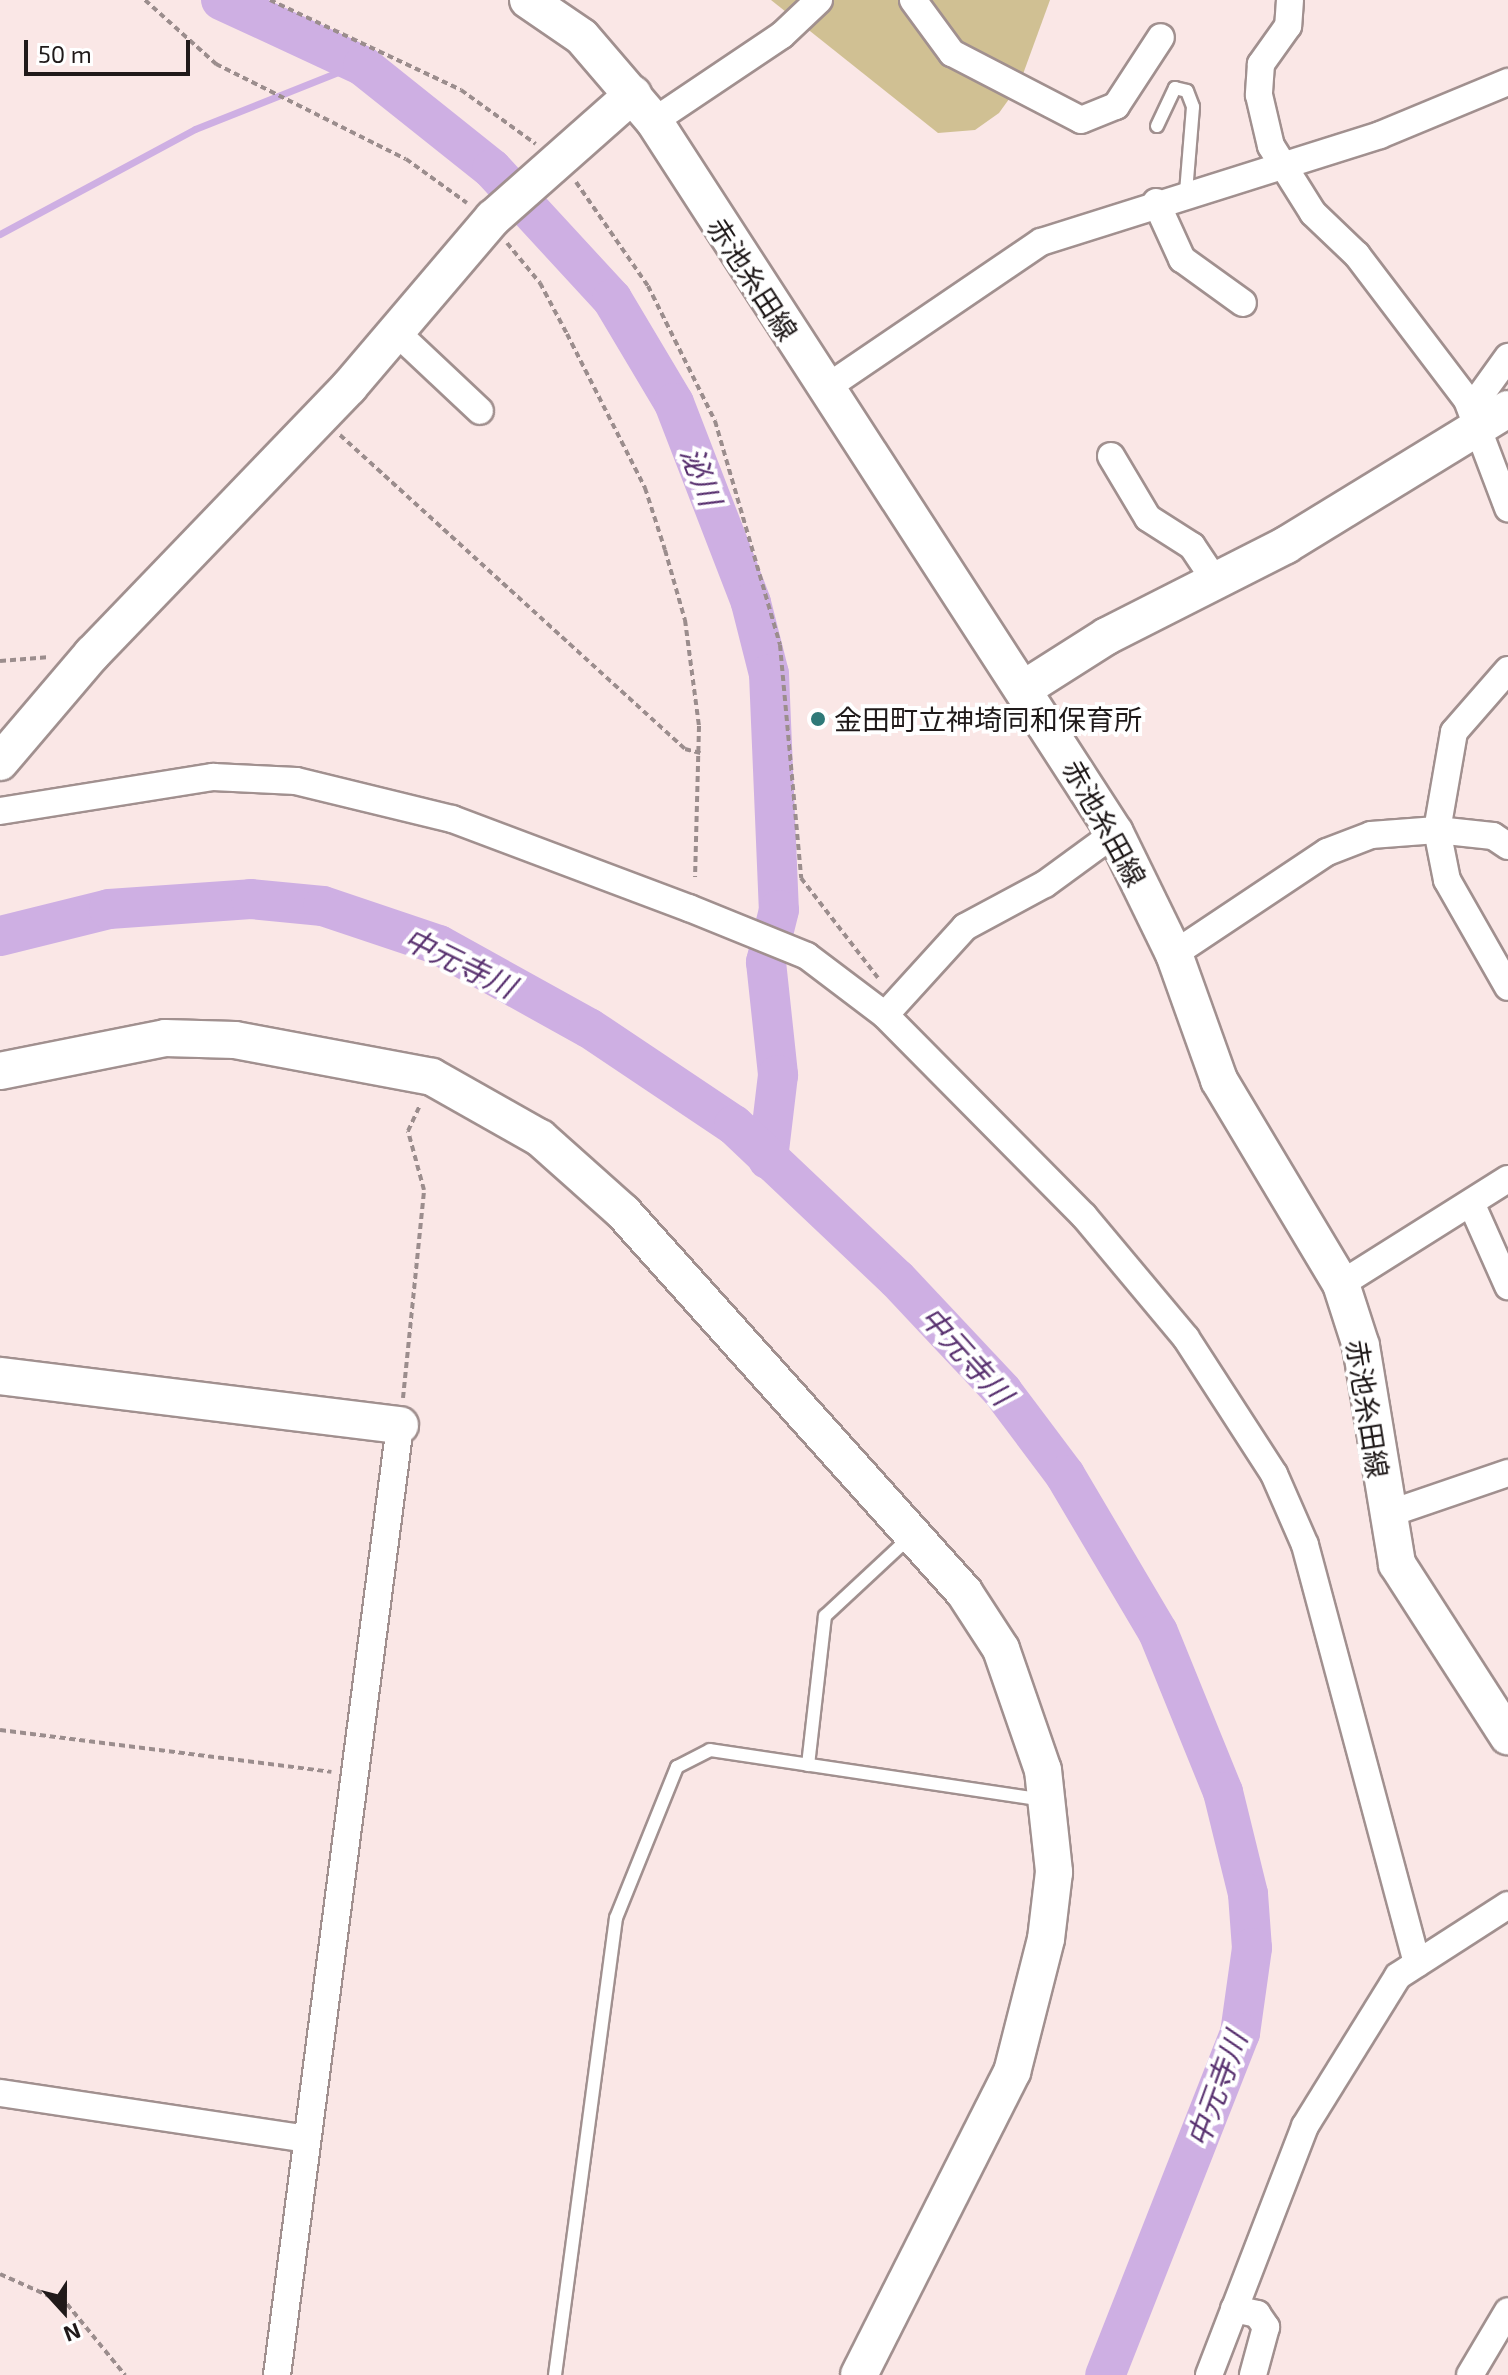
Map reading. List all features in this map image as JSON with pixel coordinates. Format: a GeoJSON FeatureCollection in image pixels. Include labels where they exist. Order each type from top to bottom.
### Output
{"type":"FeatureCollection","features":[{"type":"Feature","properties":{"kind":"street","name":"赤池糸田線"},"geometry":{"type":"LineString","coordinates":[[528,0],[582,37],[644,108],[1025,688],[1115,833],[1174,954],[1219,1080],[1341,1284],[1371,1397],[1385,1515],[1397,1564],[1508,1736]]}},
{"type":"Feature","properties":{"kind":"street"},"geometry":{"type":"LineString","coordinates":[[0,762],[92,654],[320,417],[491,221],[551,164],[644,108],[782,35],[819,0]]}},
{"type":"Feature","properties":{"kind":"street"},"geometry":{"type":"LineString","coordinates":[[913,0],[952,53],[1081,120],[1116,106],[1161,37]]}},
{"type":"Feature","properties":{"kind":"street"},"geometry":{"type":"LineString","coordinates":[[1290,0],[1288,26],[1261,64],[1259,95],[1281,164],[1487,412]]}},
{"type":"Feature","properties":{"kind":"street"},"geometry":{"type":"LineString","coordinates":[[826,388],[1041,242],[1156,202],[1467,104],[1508,82]]}},
{"type":"Feature","properties":{"kind":"street"},"geometry":{"type":"LineString","coordinates":[[1156,202],[1182,259],[1243,303]]}},
{"type":"Feature","properties":{"kind":"street"},"geometry":{"type":"LineString","coordinates":[[396,332],[480,411]]}},
{"type":"Feature","properties":{"kind":"street"},"geometry":{"type":"LineString","coordinates":[[1508,357],[1487,412],[1483,450],[1508,508]]}},
{"type":"Feature","properties":{"kind":"street"},"geometry":{"type":"LineString","coordinates":[[1025,688],[1107,636],[1216,582],[1487,412]]}},
{"type":"Feature","properties":{"kind":"street"},"geometry":{"type":"LineString","coordinates":[[1111,456],[1148,518],[1192,546],[1216,582]]}},
{"type":"Feature","properties":{"kind":"street"},"geometry":{"type":"LineString","coordinates":[[1508,670],[1454,732],[1437,830],[1447,880],[1508,987]]}},
{"type":"Feature","properties":{"kind":"street"},"geometry":{"type":"LineString","coordinates":[[0,811],[213,777],[296,781],[452,819],[689,908],[807,956],[891,1009],[1084,1216],[1186,1338],[1274,1474],[1305,1545],[1417,1963]]}},
{"type":"Feature","properties":{"kind":"street"},"geometry":{"type":"LineString","coordinates":[[1174,954],[1327,852],[1371,835],[1437,830],[1493,836],[1508,846]]}},
{"type":"Feature","properties":{"kind":"street"},"geometry":{"type":"LineString","coordinates":[[891,1009],[965,927],[1045,884],[1115,833]]}},
{"type":"Feature","properties":{"kind":"street"},"geometry":{"type":"LineString","coordinates":[[0,1071],[165,1038],[235,1040],[432,1077],[540,1138],[623,1212],[964,1592],[1001,1649],[1046,1800],[1054,1872],[1046,1939],[1012,2072],[859,2375]]}},
{"type":"Feature","properties":{"kind":"street"},"geometry":{"type":"LineString","coordinates":[[1341,1284],[1472,1205],[1508,1179]]}},
{"type":"Feature","properties":{"kind":"street"},"geometry":{"type":"LineString","coordinates":[[1472,1205],[1508,1286]]}},
{"type":"Feature","properties":{"kind":"street"},"geometry":{"type":"LineString","coordinates":[[0,1376],[400,1425],[357,1776],[306,2139],[277,2375]]}},
{"type":"Feature","properties":{"kind":"street"},"geometry":{"type":"LineString","coordinates":[[1385,1515],[1508,1473]]}},
{"type":"Feature","properties":{"kind":"street"},"geometry":{"type":"LineString","coordinates":[[1209,2375],[1305,2126],[1398,1976],[1508,1905]]}},
{"type":"Feature","properties":{"kind":"street"},"geometry":{"type":"LineString","coordinates":[[0,2093],[306,2139]]}},
{"type":"Feature","properties":{"kind":"street"},"geometry":{"type":"LineString","coordinates":[[1234,2309],[1257,2314],[1266,2327],[1253,2375]]}},
{"type":"Feature","properties":{"kind":"street"},"geometry":{"type":"LineString","coordinates":[[1470,2375],[1508,2311]]}},
{"type":"Feature","properties":{"kind":"lane"},"geometry":{"type":"LineString","coordinates":[[1157,126],[1175,88],[1187,91],[1193,107],[1186,193]]}},
{"type":"Feature","properties":{"kind":"lane"},"geometry":{"type":"LineString","coordinates":[[808,1765],[825,1616],[912,1535]]}},
{"type":"Feature","properties":{"kind":"lane"},"geometry":{"type":"LineString","coordinates":[[555,2375],[616,1918],[677,1767],[710,1750],[1046,1800]]}},
{"type":"Feature","properties":{"kind":"path"},"geometry":{"type":"LineString","coordinates":[[145,0],[216,64],[406,159],[491,221],[540,283],[645,488],[685,620],[700,753],[695,877]]}},
{"type":"Feature","properties":{"kind":"path"},"geometry":{"type":"LineString","coordinates":[[270,0],[461,90],[551,164],[648,286],[715,421],[742,491],[780,645],[801,878],[891,1009]]}},
{"type":"Feature","properties":{"kind":"path"},"geometry":{"type":"LineString","coordinates":[[320,417],[685,749],[700,753]]}},
{"type":"Feature","properties":{"kind":"path"},"geometry":{"type":"LineString","coordinates":[[0,661],[92,654]]}},
{"type":"Feature","properties":{"kind":"path"},"geometry":{"type":"LineString","coordinates":[[400,1425],[424,1190],[408,1131],[432,1077]]}},
{"type":"Feature","properties":{"kind":"path"},"geometry":{"type":"LineString","coordinates":[[0,1730],[357,1776]]}},
{"type":"Feature","properties":{"kind":"path"},"geometry":{"type":"LineString","coordinates":[[0,2274],[67,2304],[125,2375]]}},
{"type":"Feature","properties":{"kind":"shaded area"},"geometry":{"type":"Polygon","coordinates":[[[771,0],[1050,0],[1019,85],[999,113],[975,130],[938,133],[771,0]]]}},
{"type":"Feature","properties":{"kind":"waterway","name":"泌川"},"geometry":{"type":"LineString","coordinates":[[221,0],[363,66],[492,169],[612,299],[674,403],[751,603],[769,674],[779,910],[766,962],[778,1075],[768,1159]]}},
{"type":"Feature","properties":{"kind":"waterway"},"geometry":{"type":"LineString","coordinates":[[0,234],[195,129],[356,65]]}},
{"type":"Feature","properties":{"kind":"waterway","name":"中元寺川"},"geometry":{"type":"LineString","coordinates":[[0,936],[109,909],[251,899],[323,906],[439,945],[589,1028],[734,1125],[897,1279],[1002,1391],[1065,1475],[1158,1632],[1223,1792],[1248,1894],[1252,1948],[1240,2033],[1105,2375]]}},
{"type":"Feature","properties":{"kind":"place","name":"金田町立神埼同和保育所"},"geometry":{"type":"Point","coordinates":[818,719]}}]}
